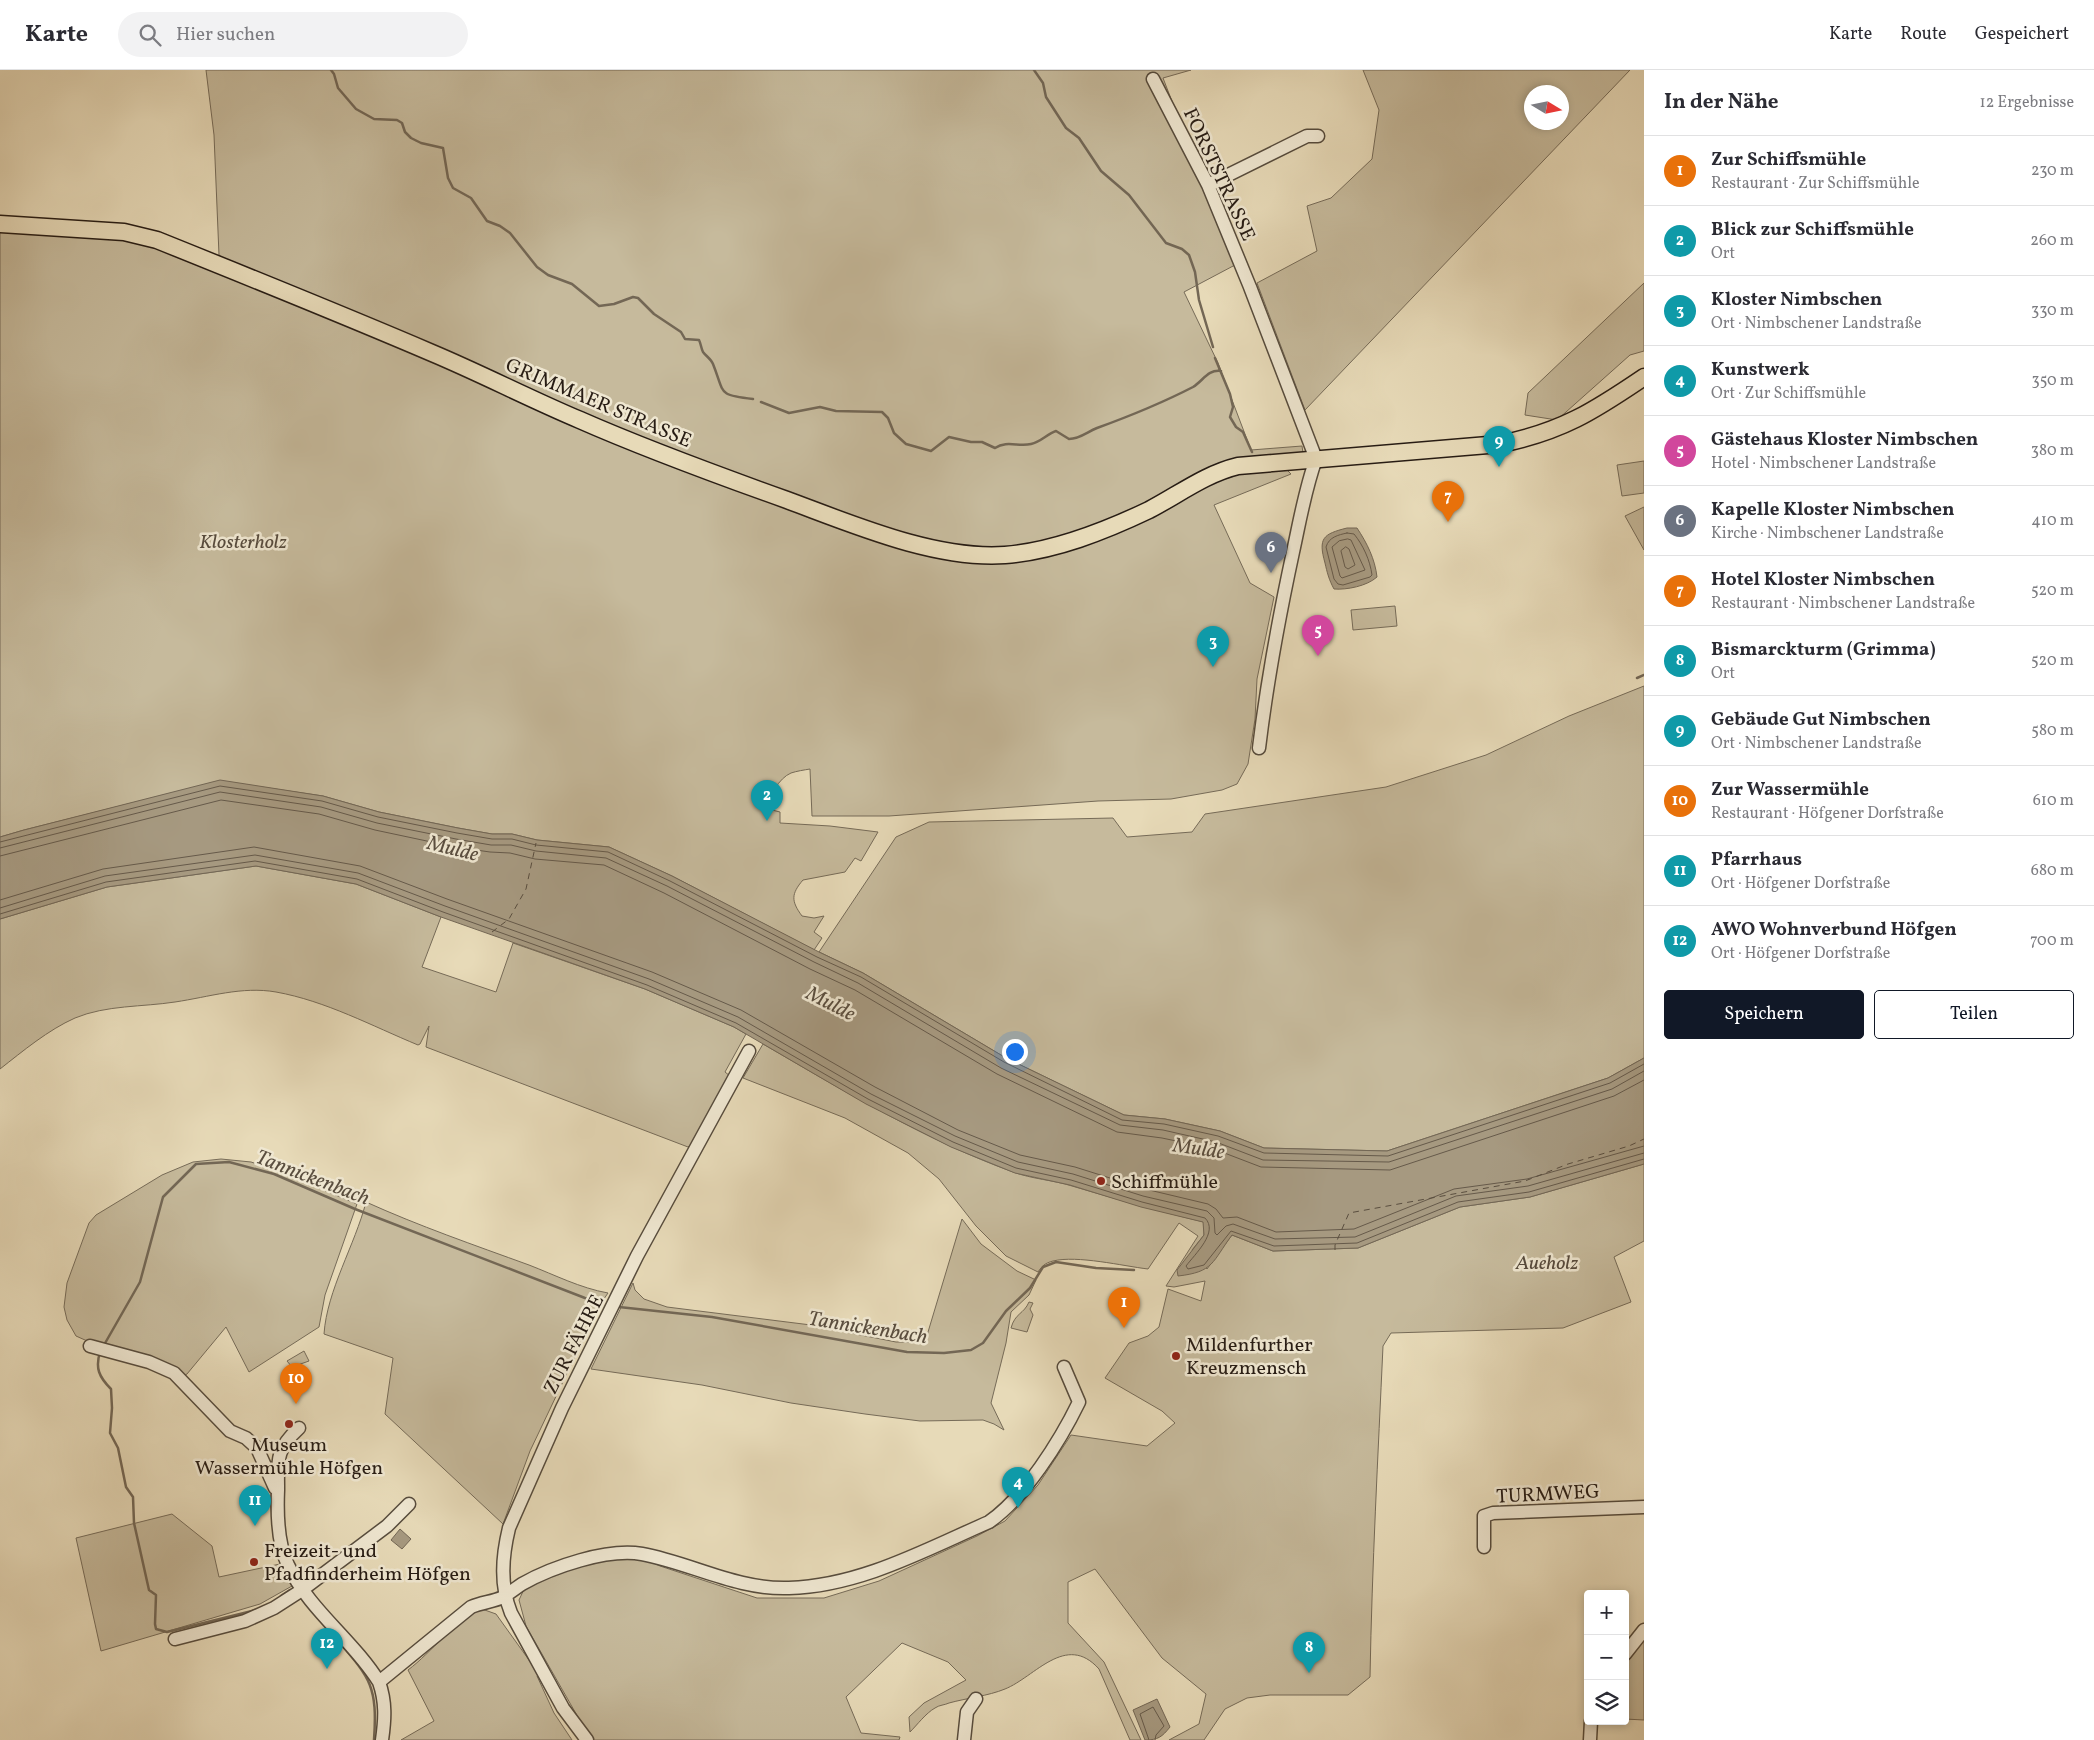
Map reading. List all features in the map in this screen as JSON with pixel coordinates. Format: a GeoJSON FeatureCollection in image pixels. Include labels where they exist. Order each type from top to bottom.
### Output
{"type":"FeatureCollection","features":[{"type":"Feature","properties":{"kind":"main road","name":"GRIMMAER STRASSE"},"geometry":{"type":"LineString","coordinates":[[0,224],[124,232],[157,240],[434,353],[635,444],[889,536],[939,550],[974,555],[1002,555],[1050,547],[1122,522],[1209,476],[1231,468],[1500,444],[1526,439],[1571,423],[1644,377]]}},
{"type":"Feature","properties":{"kind":"street","name":"FORSTSTRASSE"},"geometry":{"type":"LineString","coordinates":[[1153,79],[1208,185],[1250,287],[1316,459]]}},
{"type":"Feature","properties":{"kind":"street"},"geometry":{"type":"LineString","coordinates":[[1208,185],[1307,136],[1318,136]]}},
{"type":"Feature","properties":{"kind":"street"},"geometry":{"type":"LineString","coordinates":[[1259,748],[1267,686],[1278,625],[1303,503],[1316,459]]}},
{"type":"Feature","properties":{"kind":"street","name":"ZUR FÄHRE"},"geometry":{"type":"LineString","coordinates":[[587,1740],[563,1708],[511,1613],[504,1596],[504,1547],[509,1528],[562,1408],[637,1256],[749,1051]]}},
{"type":"Feature","properties":{"kind":"street"},"geometry":{"type":"LineString","coordinates":[[98,1348],[149,1362],[174,1373],[230,1431],[246,1438],[257,1448],[278,1495]]}},
{"type":"Feature","properties":{"kind":"street"},"geometry":{"type":"LineString","coordinates":[[379,1682],[471,1607],[481,1602],[492,1601],[504,1596],[522,1584],[598,1555],[641,1554],[757,1586],[787,1588],[845,1580],[899,1562],[989,1522],[1002,1513],[1019,1494],[1057,1444],[1079,1402],[1064,1367]]}},
{"type":"Feature","properties":{"kind":"street"},"geometry":{"type":"LineString","coordinates":[[299,1428],[289,1438],[278,1455],[278,1495],[283,1550],[287,1564],[302,1590],[379,1682],[384,1697],[386,1713],[382,1740]]}},
{"type":"Feature","properties":{"kind":"street"},"geometry":{"type":"LineString","coordinates":[[261,1454],[278,1455]]}},
{"type":"Feature","properties":{"kind":"street"},"geometry":{"type":"LineString","coordinates":[[175,1639],[245,1621],[274,1608],[302,1590],[388,1526],[409,1504]]}},
{"type":"Feature","properties":{"kind":"street","name":"TURMWEG"},"geometry":{"type":"LineString","coordinates":[[1484,1547],[1484,1516],[1493,1513],[1644,1507]]}},
{"type":"Feature","properties":{"kind":"street"},"geometry":{"type":"LineString","coordinates":[[1629,1649],[1644,1630]]}},
{"type":"Feature","properties":{"kind":"street"},"geometry":{"type":"LineString","coordinates":[[964,1740],[967,1712],[976,1698]]}},
{"type":"Feature","properties":{"kind":"street"},"geometry":{"type":"LineString","coordinates":[[1590,1740],[1591,1725]]}},
{"type":"Feature","properties":{"kind":"green space"},"geometry":{"type":"Polygon","coordinates":[[[206,70],[1191,70],[1163,78],[1235,265],[1184,292],[1218,363],[1251,450],[1302,446],[1303,453],[1283,457],[1148,505],[1071,536],[1017,548],[940,546],[718,471],[235,268],[219,255],[214,135],[206,70]]]}},
{"type":"Feature","properties":{"kind":"green space"},"geometry":{"type":"Polygon","coordinates":[[[1363,70],[1630,70],[1305,410],[1257,283],[1317,251],[1307,206],[1331,198],[1372,159],[1379,110],[1363,70]]]}},
{"type":"Feature","properties":{"kind":"green space","name":"Klosterholz"},"geometry":{"type":"Polygon","coordinates":[[[0,229],[136,239],[861,531],[1019,558],[1225,474],[1287,470],[1291,474],[1214,505],[1250,583],[1274,597],[1257,679],[1255,719],[1248,764],[1237,784],[1222,790],[1171,799],[1098,801],[889,816],[812,816],[810,769],[791,773],[778,783],[768,804],[768,809],[780,812],[780,823],[830,826],[878,832],[861,861],[855,858],[845,872],[803,880],[796,889],[794,902],[802,916],[814,918],[824,916],[814,932],[822,938],[814,950],[672,876],[609,847],[537,840],[512,834],[492,834],[379,812],[323,796],[220,781],[0,837],[0,229]]]}},
{"type":"Feature","properties":{"kind":"green space"},"geometry":{"type":"Polygon","coordinates":[[[1644,283],[1644,351],[1630,355],[1557,420],[1525,415],[1528,393],[1644,283]]]}},
{"type":"Feature","properties":{"kind":"green space"},"geometry":{"type":"Polygon","coordinates":[[[1644,461],[1644,493],[1622,496],[1617,465],[1644,461]]]}},
{"type":"Feature","properties":{"kind":"green space"},"geometry":{"type":"Polygon","coordinates":[[[1644,507],[1644,550],[1625,516],[1644,507]]]}},
{"type":"Feature","properties":{"kind":"green space"},"geometry":{"type":"Polygon","coordinates":[[[1395,606],[1397,626],[1353,630],[1351,610],[1395,606]]]}},
{"type":"Feature","properties":{"kind":"green space"},"geometry":{"type":"Polygon","coordinates":[[[1644,686],[1644,1058],[1608,1078],[1387,1151],[1264,1148],[1220,1131],[1165,1119],[1124,1115],[1006,1058],[863,973],[819,952],[896,837],[929,822],[1113,818],[1127,837],[1192,832],[1205,814],[1386,787],[1486,755],[1569,716],[1644,686]]]}},
{"type":"Feature","properties":{"kind":"green space"},"geometry":{"type":"Polygon","coordinates":[[[256,866],[356,884],[441,917],[422,967],[496,992],[513,943],[645,989],[734,1027],[746,1034],[725,1072],[735,1080],[709,1127],[688,1147],[426,1047],[429,1026],[418,1045],[313,1001],[276,992],[251,990],[87,1014],[55,1028],[0,1069],[0,919],[107,887],[256,866]]]}},
{"type":"Feature","properties":{"kind":"green space","name":"Aueholz"},"geometry":{"type":"Polygon","coordinates":[[[763,1044],[885,1114],[980,1159],[1020,1174],[1065,1184],[1204,1222],[1204,1235],[1192,1250],[1207,1269],[1232,1235],[1273,1251],[1358,1248],[1460,1207],[1530,1197],[1644,1164],[1644,1241],[1614,1257],[1631,1302],[1563,1328],[1391,1333],[1383,1346],[1370,1677],[1348,1695],[1270,1695],[1247,1698],[1225,1709],[1204,1740],[1169,1740],[1199,1724],[1206,1694],[1162,1658],[1095,1569],[1068,1582],[1068,1623],[1104,1662],[1141,1740],[1130,1740],[1099,1669],[1087,1659],[1075,1655],[1063,1656],[1051,1661],[1005,1689],[937,1707],[925,1716],[910,1732],[909,1717],[924,1703],[966,1680],[948,1662],[902,1643],[846,1697],[861,1733],[900,1737],[899,1740],[591,1740],[526,1626],[519,1600],[526,1585],[586,1561],[641,1557],[660,1566],[757,1598],[824,1598],[879,1581],[977,1536],[1005,1521],[1038,1485],[1071,1435],[1147,1446],[1175,1423],[1162,1411],[1105,1378],[1129,1343],[1148,1336],[1159,1327],[1168,1289],[1201,1301],[1205,1281],[1174,1287],[1166,1286],[1198,1236],[1179,1223],[1148,1269],[1087,1260],[1063,1259],[1042,1266],[1038,1272],[1006,1256],[976,1226],[939,1179],[908,1153],[845,1118],[743,1078],[763,1044]]]}},
{"type":"Feature","properties":{"kind":"green space"},"geometry":{"type":"Polygon","coordinates":[[[221,1159],[251,1162],[281,1172],[357,1204],[325,1295],[319,1327],[249,1372],[226,1327],[187,1374],[183,1376],[76,1336],[67,1320],[64,1307],[67,1283],[89,1223],[96,1215],[162,1175],[193,1162],[221,1159]]]}},
{"type":"Feature","properties":{"kind":"green space"},"geometry":{"type":"Polygon","coordinates":[[[366,1202],[578,1285],[608,1293],[599,1306],[530,1451],[503,1524],[385,1414],[393,1358],[324,1334],[330,1301],[366,1202]]]}},
{"type":"Feature","properties":{"kind":"green space"},"geometry":{"type":"Polygon","coordinates":[[[962,1219],[981,1244],[1017,1271],[1036,1280],[1029,1295],[1011,1312],[1006,1343],[991,1403],[1004,1430],[983,1420],[920,1421],[865,1414],[791,1403],[702,1385],[591,1369],[633,1283],[635,1290],[644,1299],[667,1307],[811,1325],[896,1342],[925,1342],[962,1219]]]}},
{"type":"Feature","properties":{"kind":"green space"},"geometry":{"type":"Polygon","coordinates":[[[1029,1302],[1033,1303],[1030,1309],[1033,1315],[1027,1332],[1011,1328],[1015,1319],[1029,1302]]]}},
{"type":"Feature","properties":{"kind":"green space"},"geometry":{"type":"Polygon","coordinates":[[[304,1351],[309,1361],[292,1367],[287,1361],[304,1351]]]}},
{"type":"Feature","properties":{"kind":"green space"},"geometry":{"type":"Polygon","coordinates":[[[172,1514],[212,1546],[219,1577],[280,1564],[292,1586],[260,1604],[101,1651],[76,1538],[172,1514]]]}},
{"type":"Feature","properties":{"kind":"green space"},"geometry":{"type":"Polygon","coordinates":[[[482,1609],[496,1614],[539,1674],[537,1676],[554,1713],[572,1740],[401,1740],[434,1721],[408,1670],[462,1621],[482,1609]]]}},
{"type":"Feature","properties":{"kind":"green space"},"geometry":{"type":"Polygon","coordinates":[[[1644,1639],[1644,1720],[1629,1719],[1629,1658],[1644,1639]]]}},
{"type":"Feature","properties":{"kind":"water"},"geometry":{"type":"Polygon","coordinates":[[[1347,528],[1357,528],[1361,534],[1372,558],[1377,577],[1357,587],[1334,589],[1329,579],[1323,555],[1324,538],[1332,532],[1347,528]]]}},
{"type":"Feature","properties":{"kind":"water","name":"Mulde"},"geometry":{"type":"Polygon","coordinates":[[[220,780],[323,796],[379,812],[492,834],[512,834],[537,840],[609,847],[672,876],[863,973],[1006,1058],[1124,1115],[1165,1119],[1220,1131],[1264,1148],[1387,1151],[1608,1078],[1644,1058],[1644,1164],[1530,1197],[1460,1207],[1358,1248],[1273,1251],[1232,1235],[1216,1259],[1206,1268],[1199,1272],[1178,1276],[1177,1270],[1204,1235],[1203,1222],[1141,1207],[1070,1185],[1015,1173],[951,1147],[866,1104],[734,1027],[645,989],[441,917],[356,884],[256,866],[107,887],[0,919],[0,837],[220,780]]]}},
{"type":"Feature","properties":{"kind":"water"},"geometry":{"type":"Polygon","coordinates":[[[400,1529],[411,1539],[402,1549],[391,1540],[400,1529]]]}},
{"type":"Feature","properties":{"kind":"water"},"geometry":{"type":"Polygon","coordinates":[[[1157,1699],[1170,1727],[1159,1737],[1145,1740],[1133,1710],[1157,1699]]]}},
{"type":"Feature","properties":{"kind":"waterway"},"geometry":{"type":"LineString","coordinates":[[331,70],[338,88],[356,109],[374,119],[397,120],[402,123],[405,132],[411,138],[421,143],[443,148],[448,178],[453,188],[471,198],[487,221],[500,226],[510,233],[537,267],[548,275],[572,284],[599,306],[614,304],[633,297],[638,298],[654,314],[681,332],[685,339],[699,340],[703,352],[713,364],[724,391],[733,396],[753,399]]}},
{"type":"Feature","properties":{"kind":"waterway"},"geometry":{"type":"LineString","coordinates":[[1034,70],[1043,83],[1046,97],[1066,128],[1079,138],[1101,171],[1129,195],[1166,243],[1182,249],[1189,255],[1195,272],[1199,300],[1213,347]]}},
{"type":"Feature","properties":{"kind":"waterway"},"geometry":{"type":"LineString","coordinates":[[1215,358],[1230,394],[1233,407],[1230,417],[1236,427],[1243,432],[1252,452]]}},
{"type":"Feature","properties":{"kind":"waterway"},"geometry":{"type":"LineString","coordinates":[[761,402],[789,413],[820,407],[836,411],[882,412],[888,418],[894,433],[906,444],[931,451],[949,437],[971,442],[982,442],[995,448],[1004,444],[1031,444],[1056,431],[1069,439],[1077,438],[1170,398],[1193,387],[1209,374],[1221,371]]}},
{"type":"Feature","properties":{"kind":"waterway"},"geometry":{"type":"LineString","coordinates":[[1637,678],[1644,675]]}},
{"type":"Feature","properties":{"kind":"waterway","name":"Tannickenbach"},"geometry":{"type":"LineString","coordinates":[[104,1345],[140,1282],[163,1197],[196,1164],[229,1162],[274,1174],[355,1209],[585,1298],[603,1302]]}},
{"type":"Feature","properties":{"kind":"waterway","name":"Tannickenbach"},"geometry":{"type":"LineString","coordinates":[[619,1307],[712,1317],[907,1352],[944,1353],[971,1350],[983,1343],[1006,1311],[1030,1288],[1043,1267],[1056,1262],[1096,1268],[1134,1270]]}},
{"type":"Feature","properties":{"kind":"waterway","name":"Tannickenbach"},"geometry":{"type":"LineString","coordinates":[[100,1352],[99,1372],[111,1389],[110,1433],[118,1448],[126,1487],[133,1497],[134,1523],[149,1590],[156,1595],[156,1629],[167,1632],[256,1610]]}},
{"type":"Feature","properties":{"kind":"waterway","name":"Tannickenbach"},"geometry":{"type":"LineString","coordinates":[[281,1596],[290,1590]]}},
{"type":"Feature","properties":{"kind":"waterway","name":"Tannickenbach"},"geometry":{"type":"LineString","coordinates":[[333,1635],[355,1661],[368,1682],[374,1705],[374,1740]]}},
{"type":"Feature","properties":{"kind":"ferry route"},"geometry":{"type":"LineString","coordinates":[[492,932],[509,919],[526,889],[536,843]]}},
{"type":"Feature","properties":{"kind":"ferry route"},"geometry":{"type":"LineString","coordinates":[[1335,1250],[1335,1245],[1349,1213],[1525,1181],[1568,1164],[1629,1146],[1644,1139]]}},
{"type":"Feature","properties":{"kind":"place","name":"Gebäude Gut Nimbschen"},"geometry":{"type":"Point","coordinates":[1499,467]}},
{"type":"Feature","properties":{"kind":"place","name":"Hotel Kloster Nimbschen"},"geometry":{"type":"Point","coordinates":[1448,522]}},
{"type":"Feature","properties":{"kind":"place","name":"Kapelle Kloster Nimbschen"},"geometry":{"type":"Point","coordinates":[1271,573]}},
{"type":"Feature","properties":{"kind":"place","name":"Gästehaus Kloster Nimbschen"},"geometry":{"type":"Point","coordinates":[1318,656]}},
{"type":"Feature","properties":{"kind":"place","name":"Kloster Nimbschen"},"geometry":{"type":"Point","coordinates":[1213,667]}},
{"type":"Feature","properties":{"kind":"place","name":"Blick zur Schiffsmühle"},"geometry":{"type":"Point","coordinates":[767,821]}},
{"type":"Feature","properties":{"kind":"place","name":"Schiffmühle"},"geometry":{"type":"Point","coordinates":[1101,1181]}},
{"type":"Feature","properties":{"kind":"place","name":"Zur Schiffsmühle"},"geometry":{"type":"Point","coordinates":[1124,1328]}},
{"type":"Feature","properties":{"kind":"place","name":"Mildenfurther Kreuzmensch"},"geometry":{"type":"Point","coordinates":[1176,1356]}},
{"type":"Feature","properties":{"kind":"place","name":"Zur Wassermühle"},"geometry":{"type":"Point","coordinates":[296,1404]}},
{"type":"Feature","properties":{"kind":"place","name":"Museum Wassermühle Höfgen"},"geometry":{"type":"Point","coordinates":[289,1424]}},
{"type":"Feature","properties":{"kind":"place","name":"Kunstwerk"},"geometry":{"type":"Point","coordinates":[1018,1508]}},
{"type":"Feature","properties":{"kind":"place","name":"Pfarrhaus"},"geometry":{"type":"Point","coordinates":[255,1526]}},
{"type":"Feature","properties":{"kind":"place","name":"Freizeit- und Pfadfinderheim Höfgen"},"geometry":{"type":"Point","coordinates":[254,1562]}},
{"type":"Feature","properties":{"kind":"place","name":"AWO Wohnverbund Höfgen"},"geometry":{"type":"Point","coordinates":[327,1669]}},
{"type":"Feature","properties":{"kind":"place","name":"Bismarckturm (Grimma)"},"geometry":{"type":"Point","coordinates":[1309,1673]}}]}
